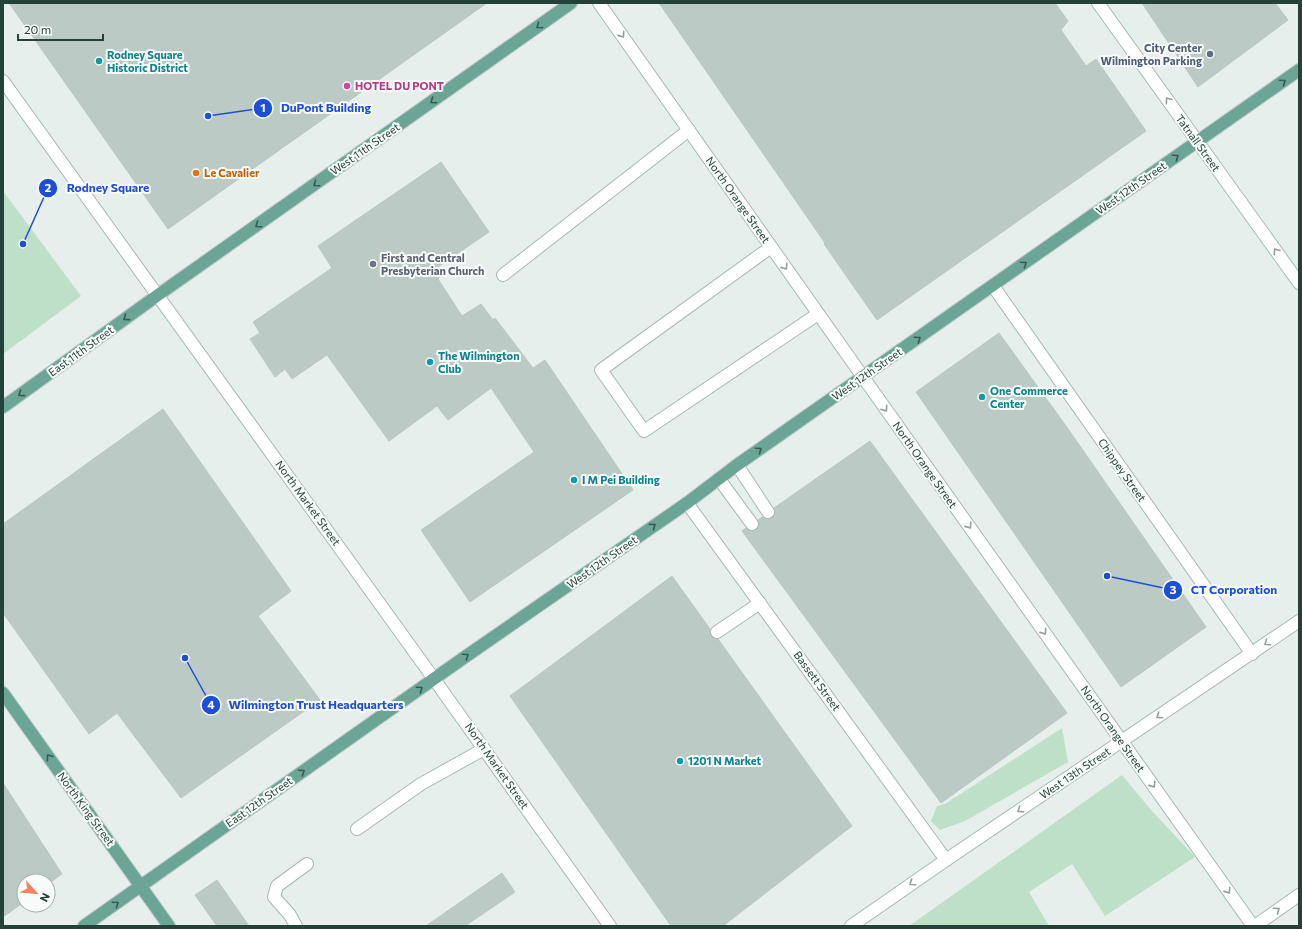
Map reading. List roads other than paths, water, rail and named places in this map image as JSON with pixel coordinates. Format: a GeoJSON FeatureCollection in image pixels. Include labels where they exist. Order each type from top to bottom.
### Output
{"type":"FeatureCollection","features":[{"type":"Feature","properties":{"kind":"main road","name":"West 11th Street"},"geometry":{"type":"LineString","coordinates":[[158,295],[571,3]]}},
{"type":"Feature","properties":{"kind":"main road","name":"West 12th Street"},"geometry":{"type":"LineString","coordinates":[[434,679],[687,503],[737,465],[1299,70]]}},
{"type":"Feature","properties":{"kind":"main road","name":"East 11th Street"},"geometry":{"type":"LineString","coordinates":[[3,407],[158,295]]}},
{"type":"Feature","properties":{"kind":"main road","name":"East 12th Street"},"geometry":{"type":"LineString","coordinates":[[84,926],[434,679]]}},
{"type":"Feature","properties":{"kind":"main road","name":"North King Street"},"geometry":{"type":"LineString","coordinates":[[3,693],[169,926]]}},
{"type":"Feature","properties":{"kind":"street","name":"North Orange Street"},"geometry":{"type":"LineString","coordinates":[[599,3],[818,314],[1254,926]]}},
{"type":"Feature","properties":{"kind":"street","name":"Tatnall Street"},"geometry":{"type":"LineString","coordinates":[[1098,3],[1299,283]]}},
{"type":"Feature","properties":{"kind":"street","name":"North Market Street"},"geometry":{"type":"LineString","coordinates":[[3,82],[158,295],[610,926]]}},
{"type":"Feature","properties":{"kind":"street"},"geometry":{"type":"LineString","coordinates":[[503,275],[689,130]]}},
{"type":"Feature","properties":{"kind":"street"},"geometry":{"type":"LineString","coordinates":[[771,247],[601,370],[644,431],[818,314]]}},
{"type":"Feature","properties":{"kind":"street","name":"Chippey Street"},"geometry":{"type":"LineString","coordinates":[[993,286],[1252,654]]}},
{"type":"Feature","properties":{"kind":"street"},"geometry":{"type":"LineString","coordinates":[[737,465],[768,512]]}},
{"type":"Feature","properties":{"kind":"street"},"geometry":{"type":"LineString","coordinates":[[719,479],[752,524]]}},
{"type":"Feature","properties":{"kind":"street","name":"Bassett Street"},"geometry":{"type":"LineString","coordinates":[[687,503],[946,860]]}},
{"type":"Feature","properties":{"kind":"street"},"geometry":{"type":"LineString","coordinates":[[717,632],[760,603]]}},
{"type":"Feature","properties":{"kind":"street","name":"West 13th Street"},"geometry":{"type":"LineString","coordinates":[[851,926],[1299,621]]}},
{"type":"Feature","properties":{"kind":"street"},"geometry":{"type":"LineString","coordinates":[[357,829],[421,784],[484,749]]}},
{"type":"Feature","properties":{"kind":"street"},"geometry":{"type":"LineString","coordinates":[[296,926],[290,915],[274,897],[277,886],[307,864]]}},
{"type":"Feature","properties":{"kind":"street"},"geometry":{"type":"LineString","coordinates":[[1254,926],[1299,895]]}},
{"type":"Feature","properties":{"kind":"place","name":"City Center Wilmington Parking"},"geometry":{"type":"Point","coordinates":[1210,54]}},
{"type":"Feature","properties":{"kind":"place","name":"Rodney Square Historic District"},"geometry":{"type":"Point","coordinates":[99,61]}},
{"type":"Feature","properties":{"kind":"place","name":"HOTEL DU PONT"},"geometry":{"type":"Point","coordinates":[347,86]}},
{"type":"Feature","properties":{"kind":"place","name":"DuPont Building"},"geometry":{"type":"Point","coordinates":[208,116]}},
{"type":"Feature","properties":{"kind":"place","name":"Le Cavalier"},"geometry":{"type":"Point","coordinates":[196,173]}},
{"type":"Feature","properties":{"kind":"place","name":"Rodney Square"},"geometry":{"type":"Point","coordinates":[23,244]}},
{"type":"Feature","properties":{"kind":"place","name":"First and Central Presbyterian Church"},"geometry":{"type":"Point","coordinates":[373,264]}},
{"type":"Feature","properties":{"kind":"place","name":"The Wilmington Club"},"geometry":{"type":"Point","coordinates":[430,362]}},
{"type":"Feature","properties":{"kind":"place","name":"One Commerce Center"},"geometry":{"type":"Point","coordinates":[982,397]}},
{"type":"Feature","properties":{"kind":"place","name":"I M Pei Building"},"geometry":{"type":"Point","coordinates":[574,480]}},
{"type":"Feature","properties":{"kind":"place","name":"CT Corporation"},"geometry":{"type":"Point","coordinates":[1107,576]}},
{"type":"Feature","properties":{"kind":"place","name":"Wilmington Trust Headquarters"},"geometry":{"type":"Point","coordinates":[185,658]}},
{"type":"Feature","properties":{"kind":"place","name":"1201 N Market"},"geometry":{"type":"Point","coordinates":[680,761]}}]}
